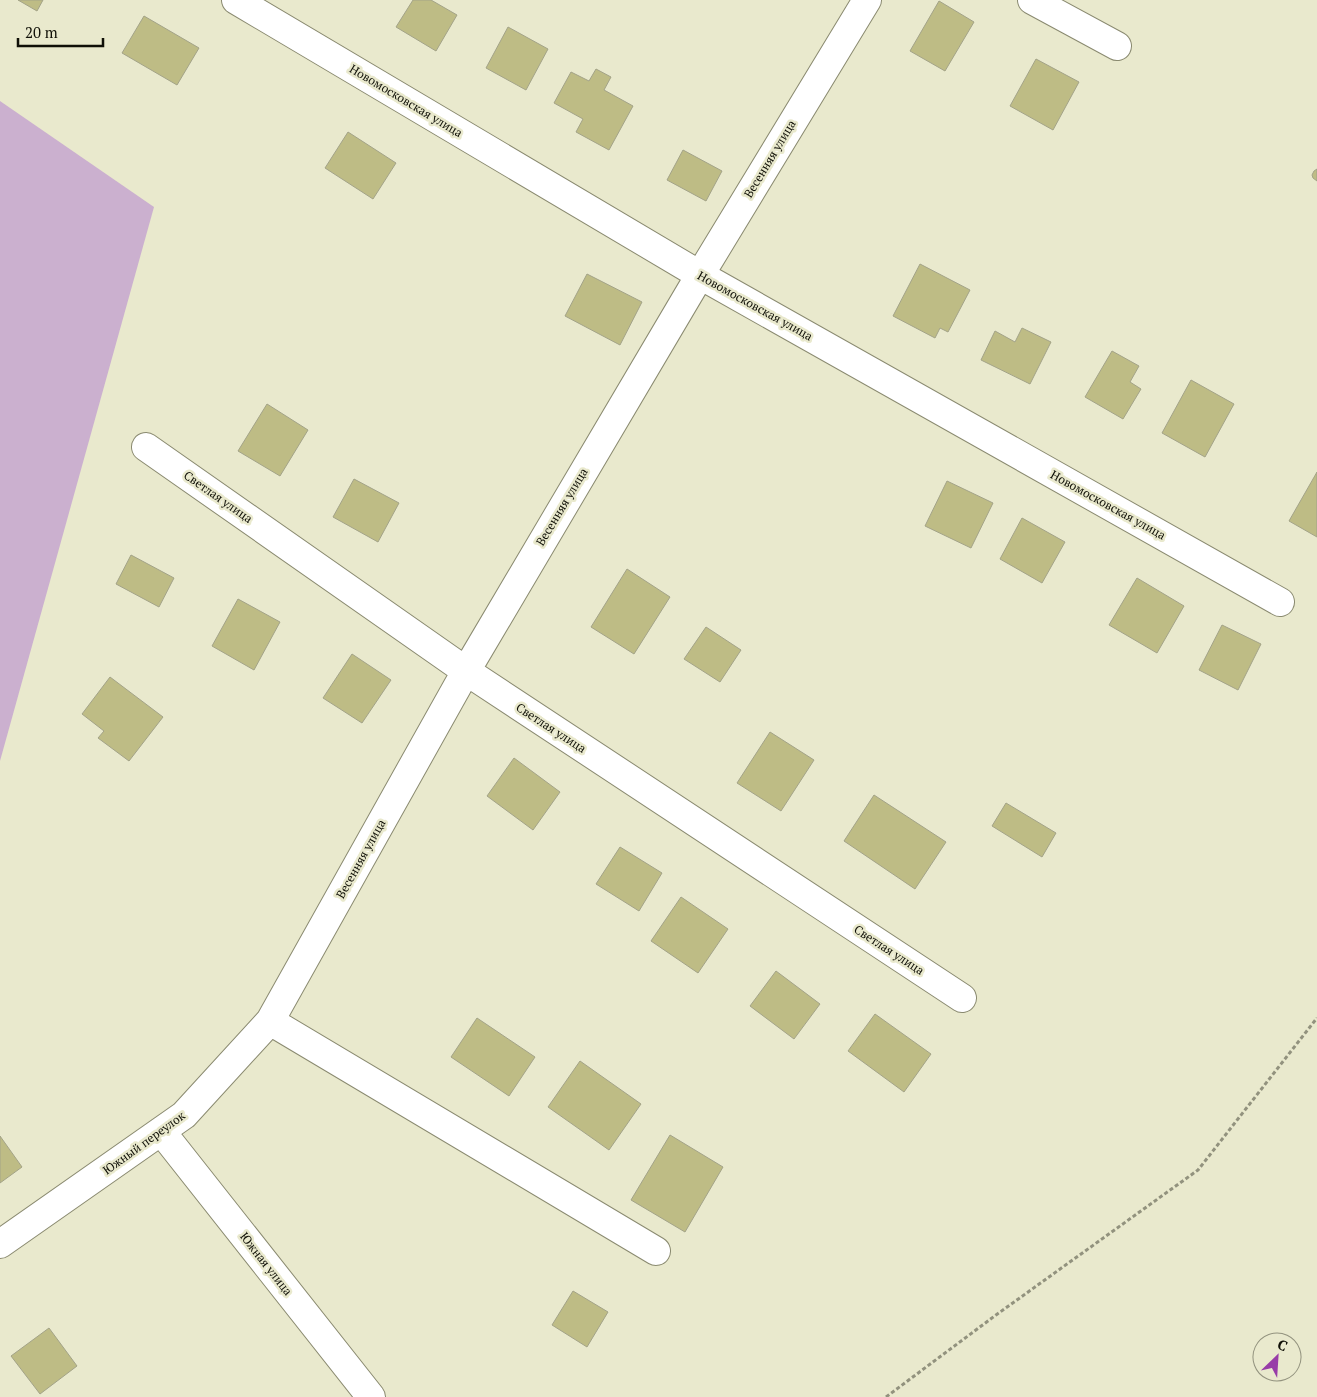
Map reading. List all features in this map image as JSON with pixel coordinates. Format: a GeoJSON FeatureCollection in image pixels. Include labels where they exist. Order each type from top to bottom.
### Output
{"type":"FeatureCollection","features":[{"type":"Feature","properties":{"kind":"street","name":"Новомосковская улица"},"geometry":{"type":"LineString","coordinates":[[236,0],[700,275],[1280,602]]}},
{"type":"Feature","properties":{"kind":"street","name":"Весенняя улица"},"geometry":{"type":"LineString","coordinates":[[270,1021],[466,671],[700,275],[867,0]]}},
{"type":"Feature","properties":{"kind":"street"},"geometry":{"type":"LineString","coordinates":[[1032,0],[1117,46]]}},
{"type":"Feature","properties":{"kind":"street","name":"Светлая улица"},"geometry":{"type":"LineString","coordinates":[[146,447],[466,671],[962,998]]}},
{"type":"Feature","properties":{"kind":"street"},"geometry":{"type":"LineString","coordinates":[[270,1021],[656,1251]]}},
{"type":"Feature","properties":{"kind":"street","name":"Южный переулок"},"geometry":{"type":"LineString","coordinates":[[0,1244],[184,1115],[270,1021]]}},
{"type":"Feature","properties":{"kind":"street","name":"Южная улица"},"geometry":{"type":"LineString","coordinates":[[161,1131],[371,1397]]}},
{"type":"Feature","properties":{"kind":"path"},"geometry":{"type":"LineString","coordinates":[[886,1397],[1198,1170],[1317,1018]]}},
{"type":"Feature","properties":{"kind":"shaded area"},"geometry":{"type":"Polygon","coordinates":[[[0,101],[154,207],[0,761],[0,101]]]}},
{"type":"Feature","properties":{"kind":"building"},"geometry":{"type":"Polygon","coordinates":[[[18,0],[43,0],[37,11],[18,0]]]}},
{"type":"Feature","properties":{"kind":"building"},"geometry":{"type":"Polygon","coordinates":[[[413,0],[431,0],[457,15],[436,51],[396,27],[413,0]]]}},
{"type":"Feature","properties":{"kind":"building"},"geometry":{"type":"Polygon","coordinates":[[[939,1],[974,22],[945,71],[910,51],[939,1]]]}},
{"type":"Feature","properties":{"kind":"building"},"geometry":{"type":"Polygon","coordinates":[[[144,16],[199,48],[177,85],[122,53],[144,16]]]}},
{"type":"Feature","properties":{"kind":"building"},"geometry":{"type":"Polygon","coordinates":[[[508,27],[548,49],[526,90],[486,68],[508,27]]]}},
{"type":"Feature","properties":{"kind":"building"},"geometry":{"type":"Polygon","coordinates":[[[1036,59],[1079,82],[1053,130],[1010,106],[1036,59]]]}},
{"type":"Feature","properties":{"kind":"building"},"geometry":{"type":"Polygon","coordinates":[[[596,69],[611,77],[604,90],[633,106],[609,150],[576,132],[583,119],[554,103],[571,72],[589,81],[596,69]]]}},
{"type":"Feature","properties":{"kind":"building"},"geometry":{"type":"Polygon","coordinates":[[[348,132],[396,163],[373,199],[325,168],[348,132]]]}},
{"type":"Feature","properties":{"kind":"building"},"geometry":{"type":"Polygon","coordinates":[[[683,150],[722,171],[706,201],[667,180],[683,150]]]}},
{"type":"Feature","properties":{"kind":"building"},"geometry":{"type":"Polygon","coordinates":[[[1317,169],[1317,181],[1312,175],[1317,169]]]}},
{"type":"Feature","properties":{"kind":"building"},"geometry":{"type":"Polygon","coordinates":[[[920,264],[970,290],[948,332],[940,328],[935,338],[893,316],[920,264]]]}},
{"type":"Feature","properties":{"kind":"building"},"geometry":{"type":"Polygon","coordinates":[[[587,274],[642,302],[620,345],[565,316],[587,274]]]}},
{"type":"Feature","properties":{"kind":"building"},"geometry":{"type":"Polygon","coordinates":[[[1022,328],[1051,342],[1030,384],[981,360],[995,331],[1015,342],[1022,328]]]}},
{"type":"Feature","properties":{"kind":"building"},"geometry":{"type":"Polygon","coordinates":[[[1112,351],[1139,366],[1130,382],[1141,389],[1123,419],[1085,397],[1112,351]]]}},
{"type":"Feature","properties":{"kind":"building"},"geometry":{"type":"Polygon","coordinates":[[[1191,380],[1234,404],[1205,457],[1162,433],[1191,380]]]}},
{"type":"Feature","properties":{"kind":"building"},"geometry":{"type":"Polygon","coordinates":[[[267,404],[308,430],[280,476],[238,451],[267,404]]]}},
{"type":"Feature","properties":{"kind":"building"},"geometry":{"type":"Polygon","coordinates":[[[1317,472],[1317,537],[1289,521],[1317,472]]]}},
{"type":"Feature","properties":{"kind":"building"},"geometry":{"type":"Polygon","coordinates":[[[354,479],[399,503],[378,542],[333,517],[354,479]]]}},
{"type":"Feature","properties":{"kind":"building"},"geometry":{"type":"Polygon","coordinates":[[[947,481],[993,503],[971,548],[925,526],[947,481]]]}},
{"type":"Feature","properties":{"kind":"building"},"geometry":{"type":"Polygon","coordinates":[[[1022,518],[1065,542],[1042,583],[1000,559],[1022,518]]]}},
{"type":"Feature","properties":{"kind":"building"},"geometry":{"type":"Polygon","coordinates":[[[131,555],[174,578],[159,607],[116,584],[131,555]]]}},
{"type":"Feature","properties":{"kind":"building"},"geometry":{"type":"Polygon","coordinates":[[[627,569],[670,597],[634,654],[591,627],[627,569]]]}},
{"type":"Feature","properties":{"kind":"building"},"geometry":{"type":"Polygon","coordinates":[[[1137,578],[1184,606],[1157,653],[1109,625],[1137,578]]]}},
{"type":"Feature","properties":{"kind":"building"},"geometry":{"type":"Polygon","coordinates":[[[238,599],[280,622],[254,670],[212,646],[238,599]]]}},
{"type":"Feature","properties":{"kind":"building"},"geometry":{"type":"Polygon","coordinates":[[[1222,625],[1261,644],[1238,690],[1199,670],[1222,625]]]}},
{"type":"Feature","properties":{"kind":"building"},"geometry":{"type":"Polygon","coordinates":[[[706,627],[741,650],[720,682],[684,659],[706,627]]]}},
{"type":"Feature","properties":{"kind":"building"},"geometry":{"type":"Polygon","coordinates":[[[352,654],[391,680],[362,723],[323,698],[352,654]]]}},
{"type":"Feature","properties":{"kind":"building"},"geometry":{"type":"Polygon","coordinates":[[[110,677],[163,717],[129,761],[98,738],[104,731],[82,714],[110,677]]]}},
{"type":"Feature","properties":{"kind":"building"},"geometry":{"type":"Polygon","coordinates":[[[770,732],[814,760],[781,811],[737,783],[770,732]]]}},
{"type":"Feature","properties":{"kind":"building"},"geometry":{"type":"Polygon","coordinates":[[[514,758],[560,792],[533,830],[487,796],[514,758]]]}},
{"type":"Feature","properties":{"kind":"building"},"geometry":{"type":"Polygon","coordinates":[[[874,795],[946,842],[915,889],[844,841],[874,795]]]}},
{"type":"Feature","properties":{"kind":"building"},"geometry":{"type":"Polygon","coordinates":[[[1006,803],[1056,833],[1042,857],[992,826],[1006,803]]]}},
{"type":"Feature","properties":{"kind":"building"},"geometry":{"type":"Polygon","coordinates":[[[620,847],[662,873],[639,911],[596,884],[620,847]]]}},
{"type":"Feature","properties":{"kind":"building"},"geometry":{"type":"Polygon","coordinates":[[[681,897],[728,929],[698,973],[651,941],[681,897]]]}},
{"type":"Feature","properties":{"kind":"building"},"geometry":{"type":"Polygon","coordinates":[[[776,971],[820,1004],[794,1039],[750,1006],[776,971]]]}},
{"type":"Feature","properties":{"kind":"building"},"geometry":{"type":"Polygon","coordinates":[[[875,1014],[931,1054],[904,1092],[848,1051],[875,1014]]]}},
{"type":"Feature","properties":{"kind":"building"},"geometry":{"type":"Polygon","coordinates":[[[477,1018],[535,1057],[509,1096],[451,1057],[477,1018]]]}},
{"type":"Feature","properties":{"kind":"building"},"geometry":{"type":"Polygon","coordinates":[[[580,1061],[641,1104],[609,1150],[548,1107],[580,1061]]]}},
{"type":"Feature","properties":{"kind":"building"},"geometry":{"type":"Polygon","coordinates":[[[670,1135],[723,1167],[685,1232],[631,1200],[670,1135]]]}},
{"type":"Feature","properties":{"kind":"building"},"geometry":{"type":"Polygon","coordinates":[[[0,1136],[22,1167],[0,1183],[0,1136]]]}},
{"type":"Feature","properties":{"kind":"building"},"geometry":{"type":"Polygon","coordinates":[[[573,1291],[608,1312],[587,1347],[552,1325],[573,1291]]]}},
{"type":"Feature","properties":{"kind":"building"},"geometry":{"type":"Polygon","coordinates":[[[49,1328],[77,1366],[40,1394],[11,1356],[49,1328]]]}}]}
